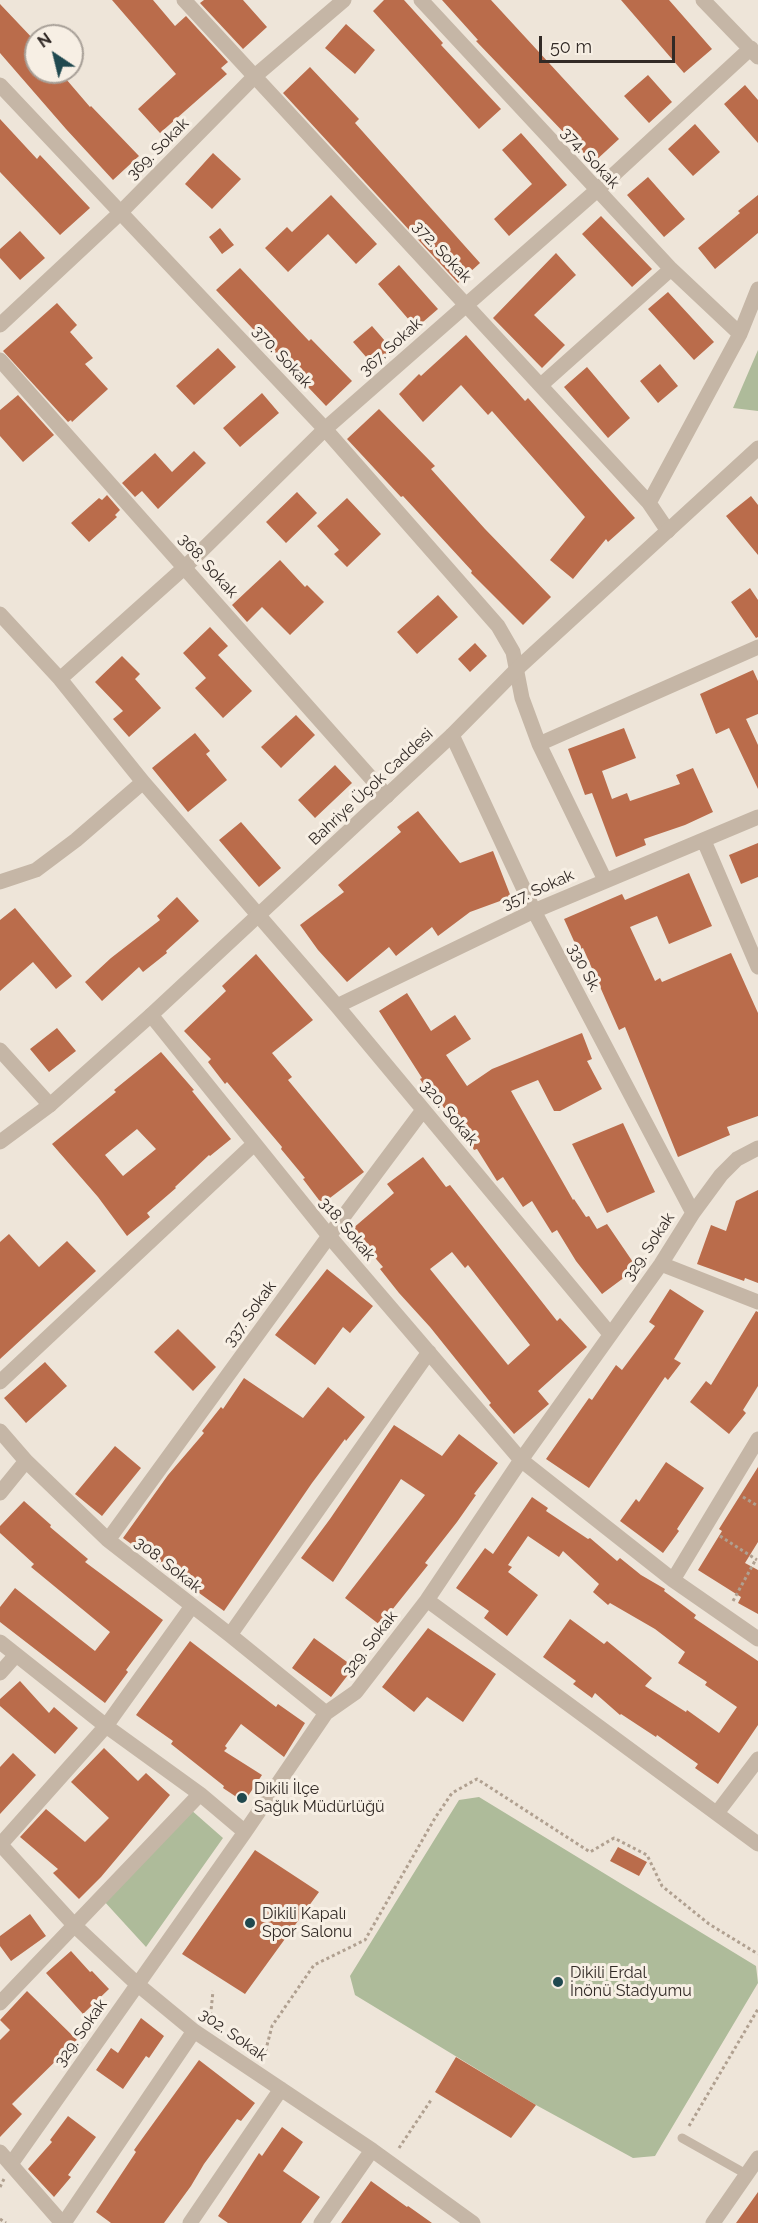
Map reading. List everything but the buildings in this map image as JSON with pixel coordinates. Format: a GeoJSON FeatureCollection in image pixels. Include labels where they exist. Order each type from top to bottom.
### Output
{"type":"FeatureCollection","features":[{"type":"Feature","properties":{"kind":"street","name":"372. Sokak"},"geometry":{"type":"LineString","coordinates":[[184,0],[650,503],[668,531]]}},
{"type":"Feature","properties":{"kind":"street","name":"369. Sokak"},"geometry":{"type":"LineString","coordinates":[[0,325],[120,213],[255,76],[344,0]]}},
{"type":"Feature","properties":{"kind":"street","name":"374. Sokak"},"geometry":{"type":"LineString","coordinates":[[421,0],[670,269],[740,334]]}},
{"type":"Feature","properties":{"kind":"street"},"geometry":{"type":"LineString","coordinates":[[703,0],[754,53]]}},
{"type":"Feature","properties":{"kind":"street","name":"367. Sokak"},"geometry":{"type":"LineString","coordinates":[[60,678],[185,567],[325,429],[754,53]]}},
{"type":"Feature","properties":{"kind":"street","name":"370. Sokak"},"geometry":{"type":"LineString","coordinates":[[0,85],[325,429],[498,626],[513,652],[518,668],[522,698],[538,744],[605,880]]}},
{"type":"Feature","properties":{"kind":"street"},"geometry":{"type":"LineString","coordinates":[[541,385],[670,269]]}},
{"type":"Feature","properties":{"kind":"street"},"geometry":{"type":"LineString","coordinates":[[650,503],[740,334],[758,289]]}},
{"type":"Feature","properties":{"kind":"street","name":"368. Sokak"},"geometry":{"type":"LineString","coordinates":[[0,360],[387,796]]}},
{"type":"Feature","properties":{"kind":"street","name":"Bahriye Üçok Caddesi"},"geometry":{"type":"LineString","coordinates":[[0,1142],[50,1105],[151,1016],[452,735],[518,668],[758,448]]}},
{"type":"Feature","properties":{"kind":"street","name":"320. Sokak"},"geometry":{"type":"LineString","coordinates":[[0,614],[60,678],[143,782],[337,1006],[610,1334]]}},
{"type":"Feature","properties":{"kind":"street"},"geometry":{"type":"LineString","coordinates":[[538,744],[758,647]]}},
{"type":"Feature","properties":{"kind":"street","name":"330 Sk."},"geometry":{"type":"LineString","coordinates":[[452,735],[534,911],[693,1213]]}},
{"type":"Feature","properties":{"kind":"street"},"geometry":{"type":"LineString","coordinates":[[0,882],[36,870],[76,840],[143,782]]}},
{"type":"Feature","properties":{"kind":"street","name":"357. Sokak"},"geometry":{"type":"LineString","coordinates":[[337,1006],[534,911],[758,817]]}},
{"type":"Feature","properties":{"kind":"street"},"geometry":{"type":"LineString","coordinates":[[704,841],[758,967]]}},
{"type":"Feature","properties":{"kind":"street","name":"318. Sokak"},"geometry":{"type":"LineString","coordinates":[[151,1016],[329,1236],[521,1460],[673,1580],[758,1640]]}},
{"type":"Feature","properties":{"kind":"street"},"geometry":{"type":"LineString","coordinates":[[0,1050],[50,1105]]}},
{"type":"Feature","properties":{"kind":"street","name":"337. Sokak"},"geometry":{"type":"LineString","coordinates":[[108,1540],[423,1110]]}},
{"type":"Feature","properties":{"kind":"street"},"geometry":{"type":"LineString","coordinates":[[0,1382],[254,1144]]}},
{"type":"Feature","properties":{"kind":"street","name":"329. Sokak"},"geometry":{"type":"LineString","coordinates":[[11,2164],[326,1713],[356,1692],[427,1600],[521,1460],[661,1264],[693,1213],[721,1175],[737,1159],[758,1148]]}},
{"type":"Feature","properties":{"kind":"street"},"geometry":{"type":"LineString","coordinates":[[661,1264],[758,1302]]}},
{"type":"Feature","properties":{"kind":"street"},"geometry":{"type":"LineString","coordinates":[[230,1635],[429,1352]]}},
{"type":"Feature","properties":{"kind":"street","name":"308. Sokak"},"geometry":{"type":"LineString","coordinates":[[0,1431],[26,1461],[108,1540],[326,1713]]}},
{"type":"Feature","properties":{"kind":"street"},"geometry":{"type":"LineString","coordinates":[[673,1580],[758,1439]]}},
{"type":"Feature","properties":{"kind":"street"},"geometry":{"type":"LineString","coordinates":[[0,1493],[26,1461]]}},
{"type":"Feature","properties":{"kind":"street"},"geometry":{"type":"LineString","coordinates":[[427,1600],[758,1844]]}},
{"type":"Feature","properties":{"kind":"street"},"geometry":{"type":"LineString","coordinates":[[0,1845],[106,1726],[192,1606]]}},
{"type":"Feature","properties":{"kind":"street"},"geometry":{"type":"LineString","coordinates":[[0,1642],[106,1726],[200,1794],[245,1832]]}},
{"type":"Feature","properties":{"kind":"street"},"geometry":{"type":"LineString","coordinates":[[0,1672],[16,1655]]}},
{"type":"Feature","properties":{"kind":"street"},"geometry":{"type":"LineString","coordinates":[[717,1813],[758,1759]]}},
{"type":"Feature","properties":{"kind":"street"},"geometry":{"type":"LineString","coordinates":[[0,2003],[200,1794]]}},
{"type":"Feature","properties":{"kind":"street","name":"302. Sokak"},"geometry":{"type":"LineString","coordinates":[[0,1845],[75,1926],[137,1984],[194,2031],[391,2163],[452,2217],[473,2223]]}},
{"type":"Feature","properties":{"kind":"street"},"geometry":{"type":"LineString","coordinates":[[0,2152],[63,2223],[194,2031]]}},
{"type":"Feature","properties":{"kind":"street"},"geometry":{"type":"LineString","coordinates":[[190,2223],[281,2089]]}},
{"type":"Feature","properties":{"kind":"street"},"geometry":{"type":"LineString","coordinates":[[321,2223],[372,2150]]}},
{"type":"Feature","properties":{"kind":"street"},"geometry":{"type":"LineString","coordinates":[[713,2223],[752,2178],[758,2158]]}},
{"type":"Feature","properties":{"kind":"lane"},"geometry":{"type":"LineString","coordinates":[[682,2138],[752,2178]]}},
{"type":"Feature","properties":{"kind":"path"},"geometry":{"type":"LineString","coordinates":[[705,1526],[757,1560],[724,1616]]}},
{"type":"Feature","properties":{"kind":"path"},"geometry":{"type":"LineString","coordinates":[[263,2063],[272,2026],[314,1965],[365,1940],[435,1818],[452,1793],[477,1779],[590,1852],[614,1838],[647,1855],[662,1886],[709,1924],[758,1954]]}},
{"type":"Feature","properties":{"kind":"path"},"geometry":{"type":"LineString","coordinates":[[208,2041],[213,1991]]}},
{"type":"Feature","properties":{"kind":"path"},"geometry":{"type":"LineString","coordinates":[[682,2138],[758,2009]]}},
{"type":"Feature","properties":{"kind":"path"},"geometry":{"type":"LineString","coordinates":[[391,2163],[430,2100]]}},
{"type":"Feature","properties":{"kind":"path"},"geometry":{"type":"LineString","coordinates":[[0,2219],[6,2223]]}},
{"type":"Feature","properties":{"kind":"green space"},"geometry":{"type":"Polygon","coordinates":[[[758,350],[758,411],[733,408],[758,350]]]}},
{"type":"Feature","properties":{"kind":"green space","name":"Dikili Erdal İnönü Stadyumu"},"geometry":{"type":"Polygon","coordinates":[[[479,1797],[756,1966],[758,1983],[655,2156],[633,2158],[536,2105],[355,1995],[350,1976],[459,1800],[479,1797]]]}},
{"type":"Feature","properties":{"kind":"green space"},"geometry":{"type":"Polygon","coordinates":[[[190,1809],[223,1838],[146,1947],[103,1900],[190,1809]]]}},
{"type":"Feature","properties":{"kind":"place","name":"Dikili İlçe Sağlık Müdürlüğü"},"geometry":{"type":"Point","coordinates":[242,1798]}},
{"type":"Feature","properties":{"kind":"place","name":"Dikili Kapalı Spor Salonu"},"geometry":{"type":"Point","coordinates":[250,1923]}},
{"type":"Feature","properties":{"kind":"place","name":"Dikili Erdal İnönü Stadyumu"},"geometry":{"type":"Point","coordinates":[558,1982]}}]}
